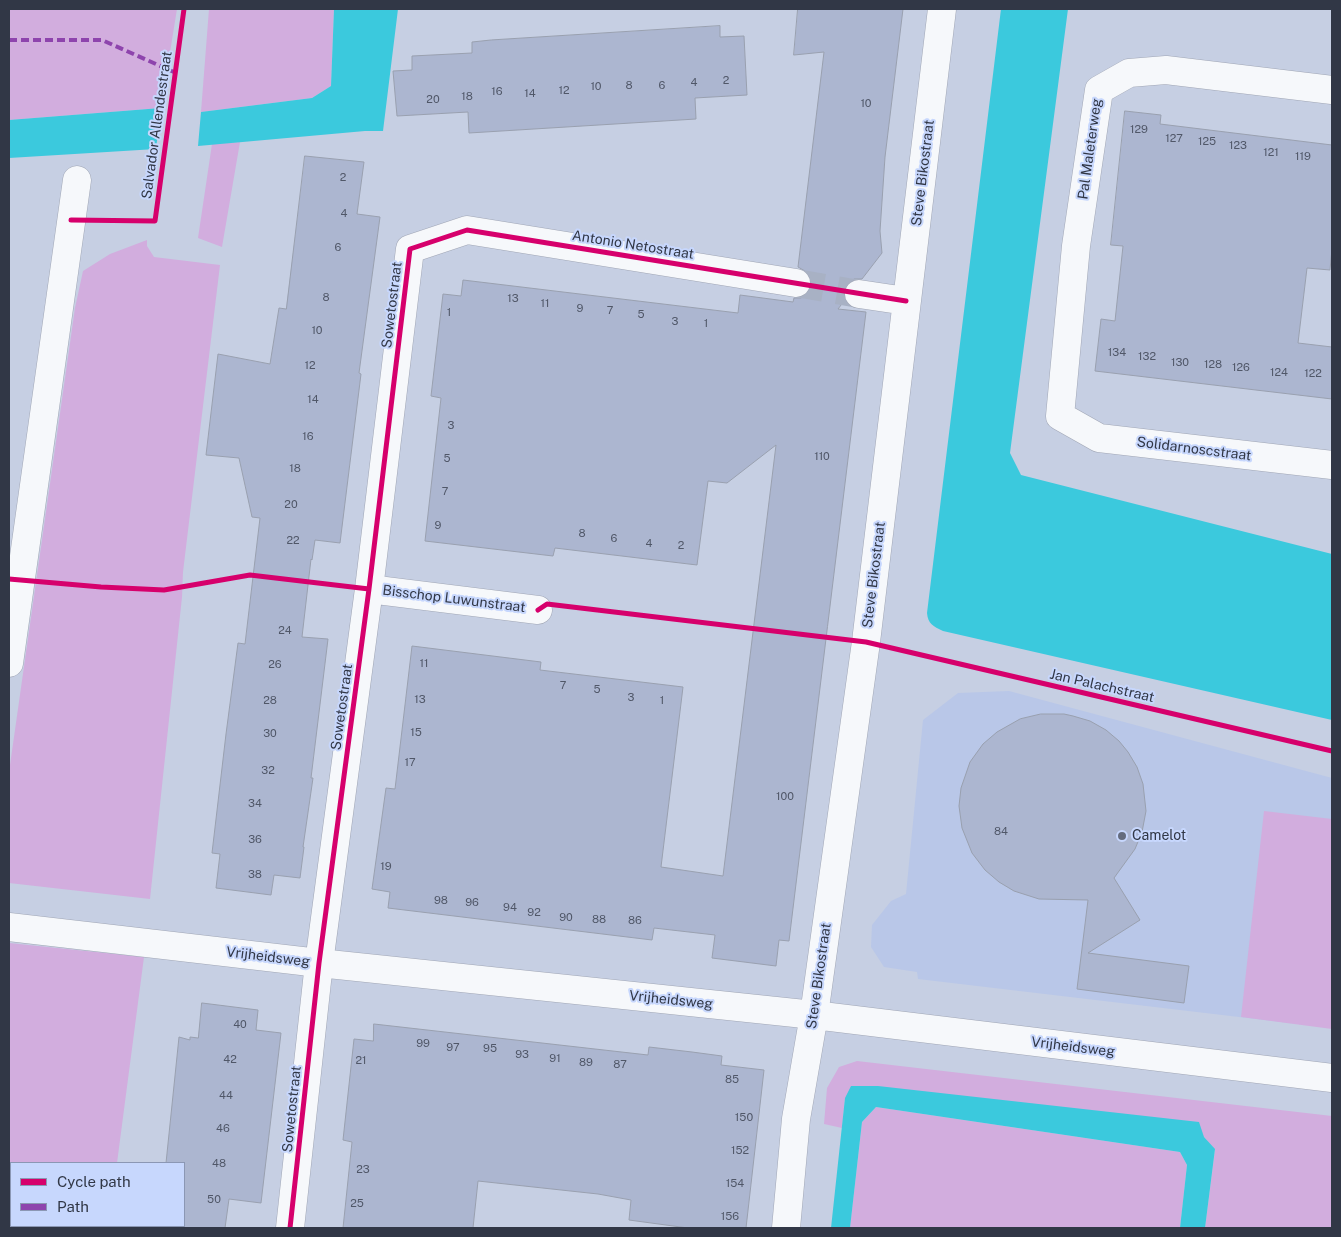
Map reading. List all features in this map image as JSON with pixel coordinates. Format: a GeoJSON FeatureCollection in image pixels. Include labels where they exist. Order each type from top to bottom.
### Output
{"type":"FeatureCollection","features":[{"type":"Feature","properties":{"kind":"street","name":"Steve Bikostraat"},"geometry":{"type":"LineString","coordinates":[[786,1228],[796,1119],[814,1015],[866,642],[942,9]]}},
{"type":"Feature","properties":{"kind":"street","name":"Pal Maleterweg"},"geometry":{"type":"LineString","coordinates":[[1060,416],[1076,246],[1099,90],[1129,74],[1166,70],[1332,90]]}},
{"type":"Feature","properties":{"kind":"street"},"geometry":{"type":"LineString","coordinates":[[9,664],[77,180]]}},
{"type":"Feature","properties":{"kind":"street","name":"Antonio Netostraat"},"geometry":{"type":"LineString","coordinates":[[467,230],[796,284]]}},
{"type":"Feature","properties":{"kind":"street","name":"Sowetostraat"},"geometry":{"type":"LineString","coordinates":[[290,1228],[319,963],[369,589],[410,249],[467,230]]}},
{"type":"Feature","properties":{"kind":"street"},"geometry":{"type":"LineString","coordinates":[[858,294],[906,301]]}},
{"type":"Feature","properties":{"kind":"street","name":"Solidarnoscstraat"},"geometry":{"type":"LineString","coordinates":[[1060,416],[1099,438],[1332,465]]}},
{"type":"Feature","properties":{"kind":"street","name":"Bisschop Luwunstraat"},"geometry":{"type":"LineString","coordinates":[[369,589],[538,610]]}},
{"type":"Feature","properties":{"kind":"street","name":"Vrijheidsweg"},"geometry":{"type":"LineString","coordinates":[[9,927],[319,963],[814,1015],[1332,1078]]}},
{"type":"Feature","properties":{"kind":"shaded area"},"geometry":{"type":"Polygon","coordinates":[[[9,9],[177,9],[161,108],[9,120],[9,9]]]}},
{"type":"Feature","properties":{"kind":"shaded area"},"geometry":{"type":"Polygon","coordinates":[[[209,9],[334,9],[331,86],[312,98],[201,112],[209,9]]]}},
{"type":"Feature","properties":{"kind":"shaded area"},"geometry":{"type":"Polygon","coordinates":[[[240,142],[222,247],[198,238],[212,144],[240,142]]]}},
{"type":"Feature","properties":{"kind":"shaded area"},"geometry":{"type":"Polygon","coordinates":[[[147,240],[147,246],[154,257],[220,265],[183,572],[182,597],[150,899],[9,883],[9,772],[75,308],[83,271],[110,254],[147,240]]]}},
{"type":"Feature","properties":{"kind":"shaded area","name":"Camelot"},"geometry":{"type":"Polygon","coordinates":[[[1009,691],[1332,778],[1332,1028],[918,979],[917,972],[884,967],[871,947],[872,925],[891,901],[906,894],[923,720],[958,693],[1009,691]]]}},
{"type":"Feature","properties":{"kind":"shaded area"},"geometry":{"type":"Polygon","coordinates":[[[1264,811],[1332,819],[1332,1029],[1241,1017],[1264,811]]]}},
{"type":"Feature","properties":{"kind":"shaded area"},"geometry":{"type":"Polygon","coordinates":[[[9,943],[144,957],[117,1162],[10,1162],[10,1227],[109,1228],[9,1228],[9,943]]]}},
{"type":"Feature","properties":{"kind":"shaded area"},"geometry":{"type":"Polygon","coordinates":[[[857,1061],[1332,1116],[1332,1228],[1205,1228],[1215,1150],[1204,1137],[845,1098],[842,1128],[824,1124],[827,1088],[839,1067],[857,1061]]]}},
{"type":"Feature","properties":{"kind":"shaded area"},"geometry":{"type":"Polygon","coordinates":[[[876,1107],[1180,1152],[1187,1165],[1180,1228],[850,1228],[862,1122],[876,1107]]]}},
{"type":"Feature","properties":{"kind":"water"},"geometry":{"type":"Polygon","coordinates":[[[334,9],[398,9],[383,131],[198,146],[201,112],[312,98],[331,86],[334,9]]]}},
{"type":"Feature","properties":{"kind":"water"},"geometry":{"type":"Polygon","coordinates":[[[1001,9],[1068,9],[1010,453],[1021,475],[1332,554],[1332,720],[943,631],[934,626],[929,620],[927,613],[1001,9]]]}},
{"type":"Feature","properties":{"kind":"water"},"geometry":{"type":"Polygon","coordinates":[[[161,108],[156,149],[9,158],[9,120],[161,108]]]}},
{"type":"Feature","properties":{"kind":"water"},"geometry":{"type":"Polygon","coordinates":[[[851,1086],[878,1086],[1199,1122],[1204,1137],[1215,1149],[1205,1228],[1180,1228],[1187,1165],[1180,1152],[876,1107],[862,1122],[850,1228],[831,1228],[845,1098],[851,1086]]]}},
{"type":"Feature","properties":{"kind":"building"},"geometry":{"type":"Polygon","coordinates":[[[798,9],[903,9],[885,157],[880,231],[882,253],[862,279],[854,279],[847,285],[844,292],[845,300],[838,309],[866,312],[789,941],[779,940],[776,966],[712,958],[715,935],[654,928],[652,940],[388,908],[390,892],[372,889],[386,788],[395,789],[412,646],[541,662],[540,670],[683,687],[661,867],[723,876],[776,445],[727,483],[708,481],[697,565],[555,548],[553,556],[425,541],[441,398],[431,396],[443,294],[461,296],[463,280],[738,313],[740,295],[793,302],[794,298],[801,298],[808,293],[811,286],[810,277],[798,267],[824,52],[794,55],[798,9]]]}},
{"type":"Feature","properties":{"kind":"building"},"geometry":{"type":"Polygon","coordinates":[[[720,26],[720,37],[744,36],[747,95],[695,98],[696,119],[469,133],[468,112],[397,116],[393,71],[412,70],[412,56],[472,53],[472,42],[491,40],[720,26]]]}},
{"type":"Feature","properties":{"kind":"building"},"geometry":{"type":"Polygon","coordinates":[[[1125,111],[1161,115],[1160,124],[1332,145],[1332,249],[1330,270],[1307,268],[1298,343],[1332,347],[1332,399],[1095,371],[1101,319],[1115,321],[1123,246],[1111,245],[1125,111]]]}},
{"type":"Feature","properties":{"kind":"building"},"geometry":{"type":"Polygon","coordinates":[[[305,156],[364,162],[357,214],[380,217],[359,373],[361,374],[340,543],[315,540],[311,559],[302,637],[328,639],[300,878],[274,875],[271,895],[216,888],[220,854],[212,853],[226,734],[238,643],[245,644],[260,518],[252,517],[239,458],[206,455],[218,354],[270,364],[279,308],[286,309],[305,156]]]}},
{"type":"Feature","properties":{"kind":"building"},"geometry":{"type":"Polygon","coordinates":[[[1041,714],[1073,716],[1090,721],[1106,730],[1128,752],[1137,767],[1143,784],[1146,811],[1142,832],[1135,849],[1114,878],[1140,920],[1088,953],[1189,966],[1184,1003],[1077,989],[1088,900],[1039,899],[1014,891],[999,882],[985,870],[972,853],[962,828],[959,806],[961,788],[970,762],[983,744],[997,732],[1020,719],[1041,714]]]}},
{"type":"Feature","properties":{"kind":"building"},"geometry":{"type":"Polygon","coordinates":[[[202,1003],[258,1010],[256,1030],[281,1033],[261,1203],[229,1199],[225,1228],[184,1228],[185,1162],[166,1162],[179,1037],[190,1040],[190,1037],[198,1038],[202,1003]]]}},
{"type":"Feature","properties":{"kind":"building"},"geometry":{"type":"Polygon","coordinates":[[[374,1024],[648,1055],[649,1047],[692,1052],[722,1056],[721,1065],[764,1070],[746,1228],[688,1228],[629,1220],[631,1200],[598,1194],[478,1181],[473,1228],[343,1228],[352,1142],[343,1140],[354,1039],[373,1041],[374,1024]]]}},
{"type":"Feature","properties":{"kind":"tunnel"},"geometry":{"type":"LineString","coordinates":[[796,283],[859,294]]}},
{"type":"Feature","properties":{"kind":"marked path"},"geometry":{"type":"LineString","coordinates":[[9,40],[102,40],[176,73]]}},
{"type":"Feature","properties":{"kind":"cycle path","name":"Salvador Allendestraat"},"geometry":{"type":"LineString","coordinates":[[71,220],[155,221],[184,9]]}},
{"type":"Feature","properties":{"kind":"cycle path"},"geometry":{"type":"LineString","coordinates":[[290,1228],[319,963],[369,589],[410,249],[467,230],[906,301]]}},
{"type":"Feature","properties":{"kind":"cycle path"},"geometry":{"type":"LineString","coordinates":[[9,579],[164,590],[250,575],[369,589]]}},
{"type":"Feature","properties":{"kind":"cycle path","name":"Jan Palachstraat"},"geometry":{"type":"LineString","coordinates":[[538,610],[547,604],[866,642],[1332,751]]}},
{"type":"Feature","properties":{"kind":"place","name":"Camelot"},"geometry":{"type":"Point","coordinates":[1122,836]}}]}
